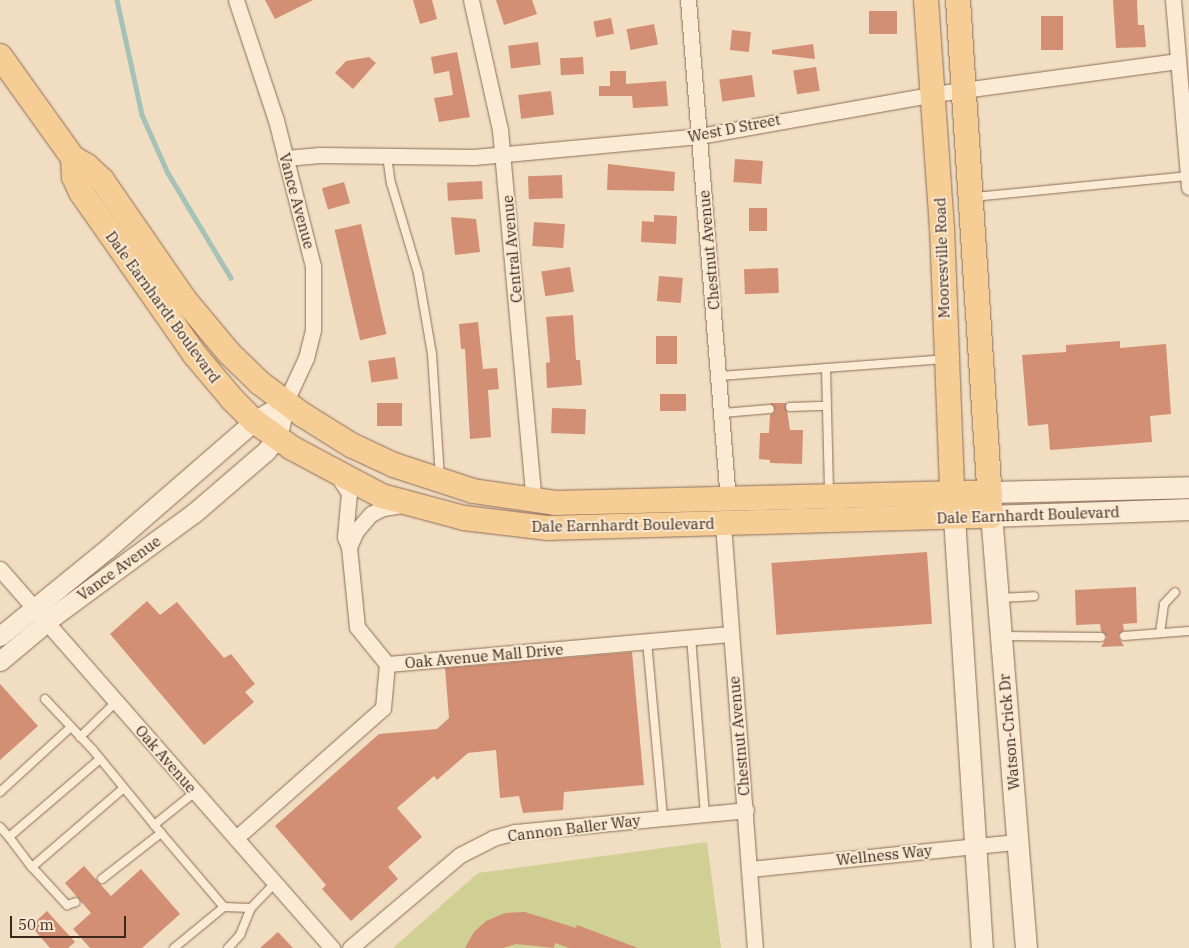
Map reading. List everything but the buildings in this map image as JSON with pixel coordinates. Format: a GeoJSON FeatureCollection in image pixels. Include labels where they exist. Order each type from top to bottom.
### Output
{"type":"FeatureCollection","features":[{"type":"Feature","properties":{"kind":"main road","name":"Mooresville Road"},"geometry":{"type":"LineString","coordinates":[[926,0],[934,94],[954,517]]}},
{"type":"Feature","properties":{"kind":"main road"},"geometry":{"type":"LineString","coordinates":[[958,0],[973,197],[991,516]]}},
{"type":"Feature","properties":{"kind":"main road","name":"Dale Earnhardt Boulevard"},"geometry":{"type":"LineString","coordinates":[[0,56],[73,158],[79,188],[162,309],[212,377],[254,421],[278,438],[336,474],[409,506],[471,520],[536,527],[723,524],[1189,509]]}},
{"type":"Feature","properties":{"kind":"main road","name":"Dale Earnhardt Boulevard"},"geometry":{"type":"LineString","coordinates":[[73,158],[87,166],[102,180],[210,332],[250,373],[285,402],[351,445],[440,482],[534,502],[602,504],[1189,487]]}},
{"type":"Feature","properties":{"kind":"main road","name":"Watson-Crick Dr"},"geometry":{"type":"LineString","coordinates":[[991,516],[1026,948]]}},
{"type":"Feature","properties":{"kind":"main road"},"geometry":{"type":"LineString","coordinates":[[954,517],[982,948]]}},
{"type":"Feature","properties":{"kind":"street","name":"Vance Avenue"},"geometry":{"type":"LineString","coordinates":[[0,636],[40,615],[194,513],[278,438],[285,402],[306,358],[316,310],[314,266],[286,158],[236,0]]}},
{"type":"Feature","properties":{"kind":"street","name":"Central Avenue"},"geometry":{"type":"LineString","coordinates":[[471,0],[503,156],[534,502]]}},
{"type":"Feature","properties":{"kind":"street","name":"Chestnut Avenue"},"geometry":{"type":"LineString","coordinates":[[688,0],[723,413],[728,500]]}},
{"type":"Feature","properties":{"kind":"street"},"geometry":{"type":"LineString","coordinates":[[1172,0],[1189,182]]}},
{"type":"Feature","properties":{"kind":"street","name":"West D Street"},"geometry":{"type":"LineString","coordinates":[[286,158],[320,155],[503,156],[699,136],[934,94],[1178,61]]}},
{"type":"Feature","properties":{"kind":"street","name":"Vance Avenue"},"geometry":{"type":"LineString","coordinates":[[0,661],[40,615],[254,421],[285,402]]}},
{"type":"Feature","properties":{"kind":"street"},"geometry":{"type":"LineString","coordinates":[[336,474],[345,483],[348,493],[345,537],[349,547],[357,627],[388,664]]}},
{"type":"Feature","properties":{"kind":"street"},"geometry":{"type":"LineString","coordinates":[[349,547],[358,528],[371,514],[387,507],[409,506]]}},
{"type":"Feature","properties":{"kind":"street","name":"Chestnut Avenue"},"geometry":{"type":"LineString","coordinates":[[723,524],[755,948]]}},
{"type":"Feature","properties":{"kind":"street","name":"Oak Avenue"},"geometry":{"type":"LineString","coordinates":[[0,569],[332,948]]}},
{"type":"Feature","properties":{"kind":"street","name":"Oak Avenue Mall Drive"},"geometry":{"type":"LineString","coordinates":[[236,838],[383,708],[388,664],[731,634]]}},
{"type":"Feature","properties":{"kind":"street","name":"Cannon Baller Way"},"geometry":{"type":"LineString","coordinates":[[350,948],[460,856],[486,841],[515,832],[746,810]]}},
{"type":"Feature","properties":{"kind":"street","name":"Wellness Way"},"geometry":{"type":"LineString","coordinates":[[750,869],[1017,842]]}},
{"type":"Feature","properties":{"kind":"lane"},"geometry":{"type":"LineString","coordinates":[[388,156],[391,183],[418,274],[432,354],[440,482]]}},
{"type":"Feature","properties":{"kind":"lane"},"geometry":{"type":"LineString","coordinates":[[973,197],[1189,182]]}},
{"type":"Feature","properties":{"kind":"lane"},"geometry":{"type":"LineString","coordinates":[[720,376],[946,359]]}},
{"type":"Feature","properties":{"kind":"lane"},"geometry":{"type":"LineString","coordinates":[[826,368],[829,498]]}},
{"type":"Feature","properties":{"kind":"lane"},"geometry":{"type":"LineString","coordinates":[[790,407],[827,406]]}},
{"type":"Feature","properties":{"kind":"lane"},"geometry":{"type":"LineString","coordinates":[[723,413],[770,409]]}},
{"type":"Feature","properties":{"kind":"lane"},"geometry":{"type":"LineString","coordinates":[[1160,633],[1164,604],[1175,592]]}},
{"type":"Feature","properties":{"kind":"lane"},"geometry":{"type":"LineString","coordinates":[[998,598],[1034,596]]}},
{"type":"Feature","properties":{"kind":"lane"},"geometry":{"type":"LineString","coordinates":[[1124,636],[1189,631]]}},
{"type":"Feature","properties":{"kind":"lane"},"geometry":{"type":"LineString","coordinates":[[1001,636],[1101,637]]}},
{"type":"Feature","properties":{"kind":"lane"},"geometry":{"type":"LineString","coordinates":[[691,637],[705,814]]}},
{"type":"Feature","properties":{"kind":"lane"},"geometry":{"type":"LineString","coordinates":[[647,641],[663,818]]}},
{"type":"Feature","properties":{"kind":"lane"},"geometry":{"type":"LineString","coordinates":[[45,699],[100,759],[224,907]]}},
{"type":"Feature","properties":{"kind":"lane"},"geometry":{"type":"LineString","coordinates":[[80,737],[116,702]]}},
{"type":"Feature","properties":{"kind":"lane"},"geometry":{"type":"LineString","coordinates":[[0,792],[71,727]]}},
{"type":"Feature","properties":{"kind":"lane"},"geometry":{"type":"LineString","coordinates":[[9,837],[100,759]]}},
{"type":"Feature","properties":{"kind":"lane"},"geometry":{"type":"LineString","coordinates":[[32,867],[124,788]]}},
{"type":"Feature","properties":{"kind":"lane"},"geometry":{"type":"LineString","coordinates":[[154,825],[195,792]]}},
{"type":"Feature","properties":{"kind":"lane"},"geometry":{"type":"LineString","coordinates":[[0,827],[32,867],[67,905],[76,902]]}},
{"type":"Feature","properties":{"kind":"lane"},"geometry":{"type":"LineString","coordinates":[[102,879],[161,834]]}},
{"type":"Feature","properties":{"kind":"lane"},"geometry":{"type":"LineString","coordinates":[[228,948],[240,935],[251,908],[275,883]]}},
{"type":"Feature","properties":{"kind":"lane"},"geometry":{"type":"LineString","coordinates":[[174,948],[224,907],[251,908]]}},
{"type":"Feature","properties":{"kind":"shaded area"},"geometry":{"type":"Polygon","coordinates":[[[707,842],[721,948],[393,948],[478,873],[707,842]]]}},
{"type":"Feature","properties":{"kind":"waterway"},"geometry":{"type":"LineString","coordinates":[[117,0],[142,115],[168,173],[231,278]]}}]}
